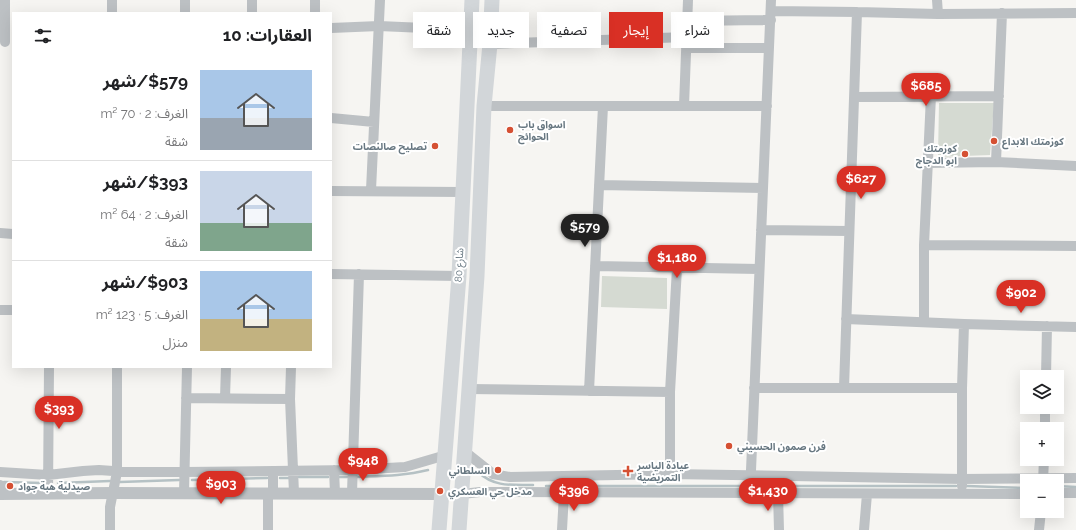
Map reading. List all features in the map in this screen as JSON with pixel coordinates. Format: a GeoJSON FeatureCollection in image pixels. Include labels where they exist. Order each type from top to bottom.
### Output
{"type":"FeatureCollection","features":[{"type":"Feature","properties":{"kind":"main road","name":"شارع 80"},"geometry":{"type":"LineString","coordinates":[[439,530],[459,276],[472,0]]}},
{"type":"Feature","properties":{"kind":"main road","name":"شارع 80"},"geometry":{"type":"LineString","coordinates":[[491,12],[492,0]]}},
{"type":"Feature","properties":{"kind":"main road","name":"شارع 80"},"geometry":{"type":"LineString","coordinates":[[459,530],[477,276],[484,106],[490,48]]}},
{"type":"Feature","properties":{"kind":"street"},"geometry":{"type":"LineString","coordinates":[[5,0],[6,42]]}},
{"type":"Feature","properties":{"kind":"street"},"geometry":{"type":"LineString","coordinates":[[112,0],[112,12]]}},
{"type":"Feature","properties":{"kind":"street"},"geometry":{"type":"LineString","coordinates":[[185,0],[185,12]]}},
{"type":"Feature","properties":{"kind":"street"},"geometry":{"type":"LineString","coordinates":[[252,0],[252,12]]}},
{"type":"Feature","properties":{"kind":"street"},"geometry":{"type":"LineString","coordinates":[[315,0],[315,12]]}},
{"type":"Feature","properties":{"kind":"street"},"geometry":{"type":"LineString","coordinates":[[371,190],[380,0]]}},
{"type":"Feature","properties":{"kind":"street"},"geometry":{"type":"LineString","coordinates":[[688,0],[688,12]]}},
{"type":"Feature","properties":{"kind":"street"},"geometry":{"type":"LineString","coordinates":[[750,494],[772,0]]}},
{"type":"Feature","properties":{"kind":"street"},"geometry":{"type":"LineString","coordinates":[[937,0],[938,14]]}},
{"type":"Feature","properties":{"kind":"street"},"geometry":{"type":"LineString","coordinates":[[724,19],[857,12],[938,14],[1076,13]]}},
{"type":"Feature","properties":{"kind":"street"},"geometry":{"type":"LineString","coordinates":[[844,388],[857,12]]}},
{"type":"Feature","properties":{"kind":"street"},"geometry":{"type":"LineString","coordinates":[[996,162],[1002,13]]}},
{"type":"Feature","properties":{"kind":"street"},"geometry":{"type":"LineString","coordinates":[[332,28],[379,26],[470,30]]}},
{"type":"Feature","properties":{"kind":"street"},"geometry":{"type":"LineString","coordinates":[[529,43],[671,38]]}},
{"type":"Feature","properties":{"kind":"street"},"geometry":{"type":"LineString","coordinates":[[684,106],[686,48]]}},
{"type":"Feature","properties":{"kind":"street"},"geometry":{"type":"LineString","coordinates":[[724,48],[769,48]]}},
{"type":"Feature","properties":{"kind":"street"},"geometry":{"type":"LineString","coordinates":[[924,322],[924,246],[930,96]]}},
{"type":"Feature","properties":{"kind":"street"},"geometry":{"type":"LineString","coordinates":[[854,97],[999,96]]}},
{"type":"Feature","properties":{"kind":"street"},"geometry":{"type":"LineString","coordinates":[[484,106],[767,106]]}},
{"type":"Feature","properties":{"kind":"street"},"geometry":{"type":"LineString","coordinates":[[589,391],[603,106]]}},
{"type":"Feature","properties":{"kind":"street"},"geometry":{"type":"LineString","coordinates":[[332,118],[374,122]]}},
{"type":"Feature","properties":{"kind":"street"},"geometry":{"type":"LineString","coordinates":[[928,163],[996,162],[1076,166]]}},
{"type":"Feature","properties":{"kind":"street"},"geometry":{"type":"LineString","coordinates":[[599,185],[763,188]]}},
{"type":"Feature","properties":{"kind":"street"},"geometry":{"type":"LineString","coordinates":[[332,191],[371,190],[462,192]]}},
{"type":"Feature","properties":{"kind":"street"},"geometry":{"type":"LineString","coordinates":[[761,230],[849,231]]}},
{"type":"Feature","properties":{"kind":"street"},"geometry":{"type":"LineString","coordinates":[[0,233],[12,234]]}},
{"type":"Feature","properties":{"kind":"street"},"geometry":{"type":"LineString","coordinates":[[924,246],[1076,246]]}},
{"type":"Feature","properties":{"kind":"street"},"geometry":{"type":"LineString","coordinates":[[595,266],[759,269]]}},
{"type":"Feature","properties":{"kind":"street"},"geometry":{"type":"LineString","coordinates":[[670,474],[670,392],[677,268]]}},
{"type":"Feature","properties":{"kind":"street"},"geometry":{"type":"LineString","coordinates":[[332,274],[459,276]]}},
{"type":"Feature","properties":{"kind":"street"},"geometry":{"type":"LineString","coordinates":[[352,493],[359,274]]}},
{"type":"Feature","properties":{"kind":"street"},"geometry":{"type":"LineString","coordinates":[[0,310],[12,310]]}},
{"type":"Feature","properties":{"kind":"street"},"geometry":{"type":"LineString","coordinates":[[846,320],[1076,327]]}},
{"type":"Feature","properties":{"kind":"street"},"geometry":{"type":"LineString","coordinates":[[962,494],[962,388],[964,324]]}},
{"type":"Feature","properties":{"kind":"street"},"geometry":{"type":"LineString","coordinates":[[1046,370],[1047,326]]}},
{"type":"Feature","properties":{"kind":"street"},"geometry":{"type":"LineString","coordinates":[[48,494],[49,368]]}},
{"type":"Feature","properties":{"kind":"street"},"geometry":{"type":"LineString","coordinates":[[110,530],[110,507],[117,472],[117,368]]}},
{"type":"Feature","properties":{"kind":"street"},"geometry":{"type":"LineString","coordinates":[[184,493],[187,368]]}},
{"type":"Feature","properties":{"kind":"street"},"geometry":{"type":"LineString","coordinates":[[225,398],[226,368]]}},
{"type":"Feature","properties":{"kind":"street"},"geometry":{"type":"LineString","coordinates":[[290,368],[294,494]]}},
{"type":"Feature","properties":{"kind":"street"},"geometry":{"type":"LineString","coordinates":[[754,388],[962,388]]}},
{"type":"Feature","properties":{"kind":"street"},"geometry":{"type":"LineString","coordinates":[[469,389],[670,392]]}},
{"type":"Feature","properties":{"kind":"street"},"geometry":{"type":"LineString","coordinates":[[186,398],[290,399]]}},
{"type":"Feature","properties":{"kind":"street"},"geometry":{"type":"LineString","coordinates":[[464,451],[493,474],[510,477],[670,474],[1020,479]]}},
{"type":"Feature","properties":{"kind":"street"},"geometry":{"type":"LineString","coordinates":[[0,472],[48,475],[83,471],[273,472],[352,470],[405,467],[446,455]]}},
{"type":"Feature","properties":{"kind":"street"},"geometry":{"type":"LineString","coordinates":[[334,470],[335,493]]}},
{"type":"Feature","properties":{"kind":"street"},"geometry":{"type":"LineString","coordinates":[[268,530],[273,472]]}},
{"type":"Feature","properties":{"kind":"street"},"geometry":{"type":"LineString","coordinates":[[539,477],[539,493]]}},
{"type":"Feature","properties":{"kind":"street"},"geometry":{"type":"LineString","coordinates":[[1064,478],[1076,478]]}},
{"type":"Feature","properties":{"kind":"street"},"geometry":{"type":"LineString","coordinates":[[0,485],[15,494]]}},
{"type":"Feature","properties":{"kind":"street"},"geometry":{"type":"LineString","coordinates":[[462,494],[480,492],[1020,494]]}},
{"type":"Feature","properties":{"kind":"street"},"geometry":{"type":"LineString","coordinates":[[562,530],[564,493]]}},
{"type":"Feature","properties":{"kind":"street"},"geometry":{"type":"LineString","coordinates":[[1064,493],[1076,494]]}},
{"type":"Feature","properties":{"kind":"street"},"geometry":{"type":"LineString","coordinates":[[0,494],[443,494]]}},
{"type":"Feature","properties":{"kind":"street"},"geometry":{"type":"LineString","coordinates":[[778,494],[779,530]]}},
{"type":"Feature","properties":{"kind":"street"},"geometry":{"type":"LineString","coordinates":[[864,530],[867,494]]}},
{"type":"Feature","properties":{"kind":"street"},"geometry":{"type":"LineString","coordinates":[[1039,530],[1040,518]]}},
{"type":"Feature","properties":{"kind":"shaded area"},"geometry":{"type":"Polygon","coordinates":[[[939,103],[994,103],[990,155],[938,157],[939,103]]]}},
{"type":"Feature","properties":{"kind":"shaded area"},"geometry":{"type":"Polygon","coordinates":[[[602,276],[667,278],[667,309],[601,307],[602,276]]]}},
{"type":"Feature","properties":{"kind":"waterway"},"geometry":{"type":"LineString","coordinates":[[357,477],[401,475],[428,470]]}},
{"type":"Feature","properties":{"kind":"waterway"},"geometry":{"type":"LineString","coordinates":[[478,472],[484,477],[497,483],[510,485],[533,485]]}},
{"type":"Feature","properties":{"kind":"waterway"},"geometry":{"type":"LineString","coordinates":[[299,477],[328,477]]}},
{"type":"Feature","properties":{"kind":"waterway"},"geometry":{"type":"LineString","coordinates":[[339,477],[347,477]]}},
{"type":"Feature","properties":{"kind":"waterway"},"geometry":{"type":"LineString","coordinates":[[192,480],[267,478]]}},
{"type":"Feature","properties":{"kind":"waterway"},"geometry":{"type":"LineString","coordinates":[[280,478],[290,478]]}},
{"type":"Feature","properties":{"kind":"waterway"},"geometry":{"type":"LineString","coordinates":[[120,482],[179,480]]}},
{"type":"Feature","properties":{"kind":"waterway"},"geometry":{"type":"LineString","coordinates":[[58,483],[110,481]]}},
{"type":"Feature","properties":{"kind":"waterway"},"geometry":{"type":"LineString","coordinates":[[4,482],[42,483]]}},
{"type":"Feature","properties":{"kind":"waterway"},"geometry":{"type":"LineString","coordinates":[[546,486],[745,486]]}},
{"type":"Feature","properties":{"kind":"waterway"},"geometry":{"type":"LineString","coordinates":[[756,486],[956,486]]}},
{"type":"Feature","properties":{"kind":"waterway"},"geometry":{"type":"LineString","coordinates":[[967,486],[1020,488]]}},
{"type":"Feature","properties":{"kind":"waterway"},"geometry":{"type":"LineString","coordinates":[[1064,486],[1076,487]]}},
{"type":"Feature","properties":{"kind":"place","name":"اسواق باب الحوائج"},"geometry":{"type":"Point","coordinates":[510,130]}},
{"type":"Feature","properties":{"kind":"place","name":"كوزمتك الابداع"},"geometry":{"type":"Point","coordinates":[994,141]}},
{"type":"Feature","properties":{"kind":"place","name":"تصليح صالنصات"},"geometry":{"type":"Point","coordinates":[435,146]}},
{"type":"Feature","properties":{"kind":"place","name":"كوزمتك ابو الدجاج"},"geometry":{"type":"Point","coordinates":[965,154]}},
{"type":"Feature","properties":{"kind":"place","name":"فرن صمون الحسيني"},"geometry":{"type":"Point","coordinates":[729,446]}},
{"type":"Feature","properties":{"kind":"place","name":"السلطاني"},"geometry":{"type":"Point","coordinates":[498,470]}},
{"type":"Feature","properties":{"kind":"place","name":"عيادة الياسر التمريضية"},"geometry":{"type":"Point","coordinates":[628,471]}},
{"type":"Feature","properties":{"kind":"place","name":"صيدلية هبة جواد"},"geometry":{"type":"Point","coordinates":[10,486]}},
{"type":"Feature","properties":{"kind":"place","name":"مدخل حي العسكري"},"geometry":{"type":"Point","coordinates":[440,491]}}]}
